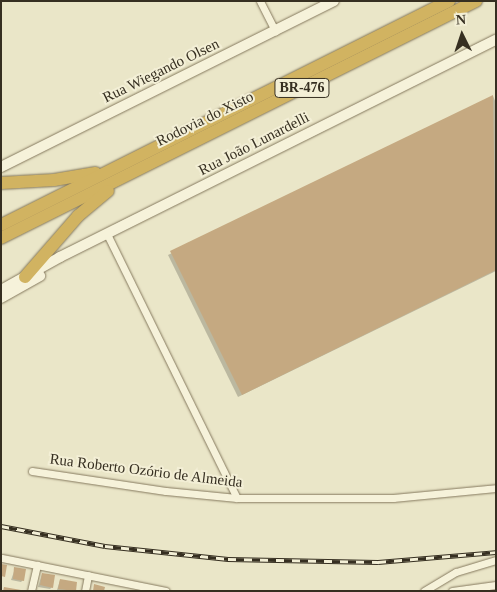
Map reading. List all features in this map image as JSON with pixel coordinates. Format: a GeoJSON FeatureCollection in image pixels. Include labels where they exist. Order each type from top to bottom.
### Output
{"type":"FeatureCollection","features":[{"type":"Feature","properties":{"kind":"highway","name":"Rodovia do Xisto"},"geometry":{"type":"LineString","coordinates":[[1,238],[125,170],[449,1]]}},
{"type":"Feature","properties":{"kind":"highway","name":"Rodovia do Xisto"},"geometry":{"type":"LineString","coordinates":[[1,225],[125,170],[476,1]]}},
{"type":"Feature","properties":{"kind":"highway"},"geometry":{"type":"LineString","coordinates":[[1,184],[125,170]]}},
{"type":"Feature","properties":{"kind":"highway"},"geometry":{"type":"LineString","coordinates":[[26,280],[84,210],[125,170]]}},
{"type":"Feature","properties":{"kind":"street"},"geometry":{"type":"LineString","coordinates":[[260,1],[275,31]]}},
{"type":"Feature","properties":{"kind":"street","name":"Rua Wiegando Olsen"},"geometry":{"type":"LineString","coordinates":[[1,167],[334,1]]}},
{"type":"Feature","properties":{"kind":"street","name":"Rua João Lunardelli"},"geometry":{"type":"LineString","coordinates":[[1,298],[26,280],[107,234],[496,40]]}},
{"type":"Feature","properties":{"kind":"street"},"geometry":{"type":"LineString","coordinates":[[107,234],[237,498]]}},
{"type":"Feature","properties":{"kind":"street","name":"Rua João Lunardelli"},"geometry":{"type":"LineString","coordinates":[[1,290],[26,280]]}},
{"type":"Feature","properties":{"kind":"street","name":"Rua Roberto Ozório de Almeida"},"geometry":{"type":"LineString","coordinates":[[32,471],[166,491],[237,498],[393,498],[496,488]]}},
{"type":"Feature","properties":{"kind":"street"},"geometry":{"type":"LineString","coordinates":[[2,558],[88,575],[141,588],[166,591]]}},
{"type":"Feature","properties":{"kind":"street"},"geometry":{"type":"LineString","coordinates":[[424,591],[456,572],[496,560]]}},
{"type":"Feature","properties":{"kind":"street"},"geometry":{"type":"LineString","coordinates":[[31,591],[37,565]]}},
{"type":"Feature","properties":{"kind":"street"},"geometry":{"type":"LineString","coordinates":[[85,591],[88,575]]}},
{"type":"Feature","properties":{"kind":"street"},"geometry":{"type":"LineString","coordinates":[[452,591],[492,587]]}},
{"type":"Feature","properties":{"kind":"building"},"geometry":{"type":"Polygon","coordinates":[[[493,95],[496,270],[242,395],[170,251],[493,95]]]}},
{"type":"Feature","properties":{"kind":"building"},"geometry":{"type":"Polygon","coordinates":[[[1,564],[7,565],[5,577],[1,576],[1,564]]]}},
{"type":"Feature","properties":{"kind":"building"},"geometry":{"type":"Polygon","coordinates":[[[14,567],[26,569],[24,581],[13,579],[14,567]]]}},
{"type":"Feature","properties":{"kind":"building"},"geometry":{"type":"Polygon","coordinates":[[[42,573],[55,575],[53,588],[40,585],[42,573]]]}},
{"type":"Feature","properties":{"kind":"building"},"geometry":{"type":"Polygon","coordinates":[[[60,579],[77,582],[76,591],[58,589],[60,579]]]}},
{"type":"Feature","properties":{"kind":"building"},"geometry":{"type":"Polygon","coordinates":[[[94,584],[105,587],[104,591],[93,591],[94,584]]]}},
{"type":"Feature","properties":{"kind":"building"},"geometry":{"type":"Polygon","coordinates":[[[4,587],[21,590],[3,591],[4,587]]]}},
{"type":"Feature","properties":{"kind":"railway"},"geometry":{"type":"LineString","coordinates":[[1,526],[105,546],[228,559],[378,562],[496,552]]}}]}
